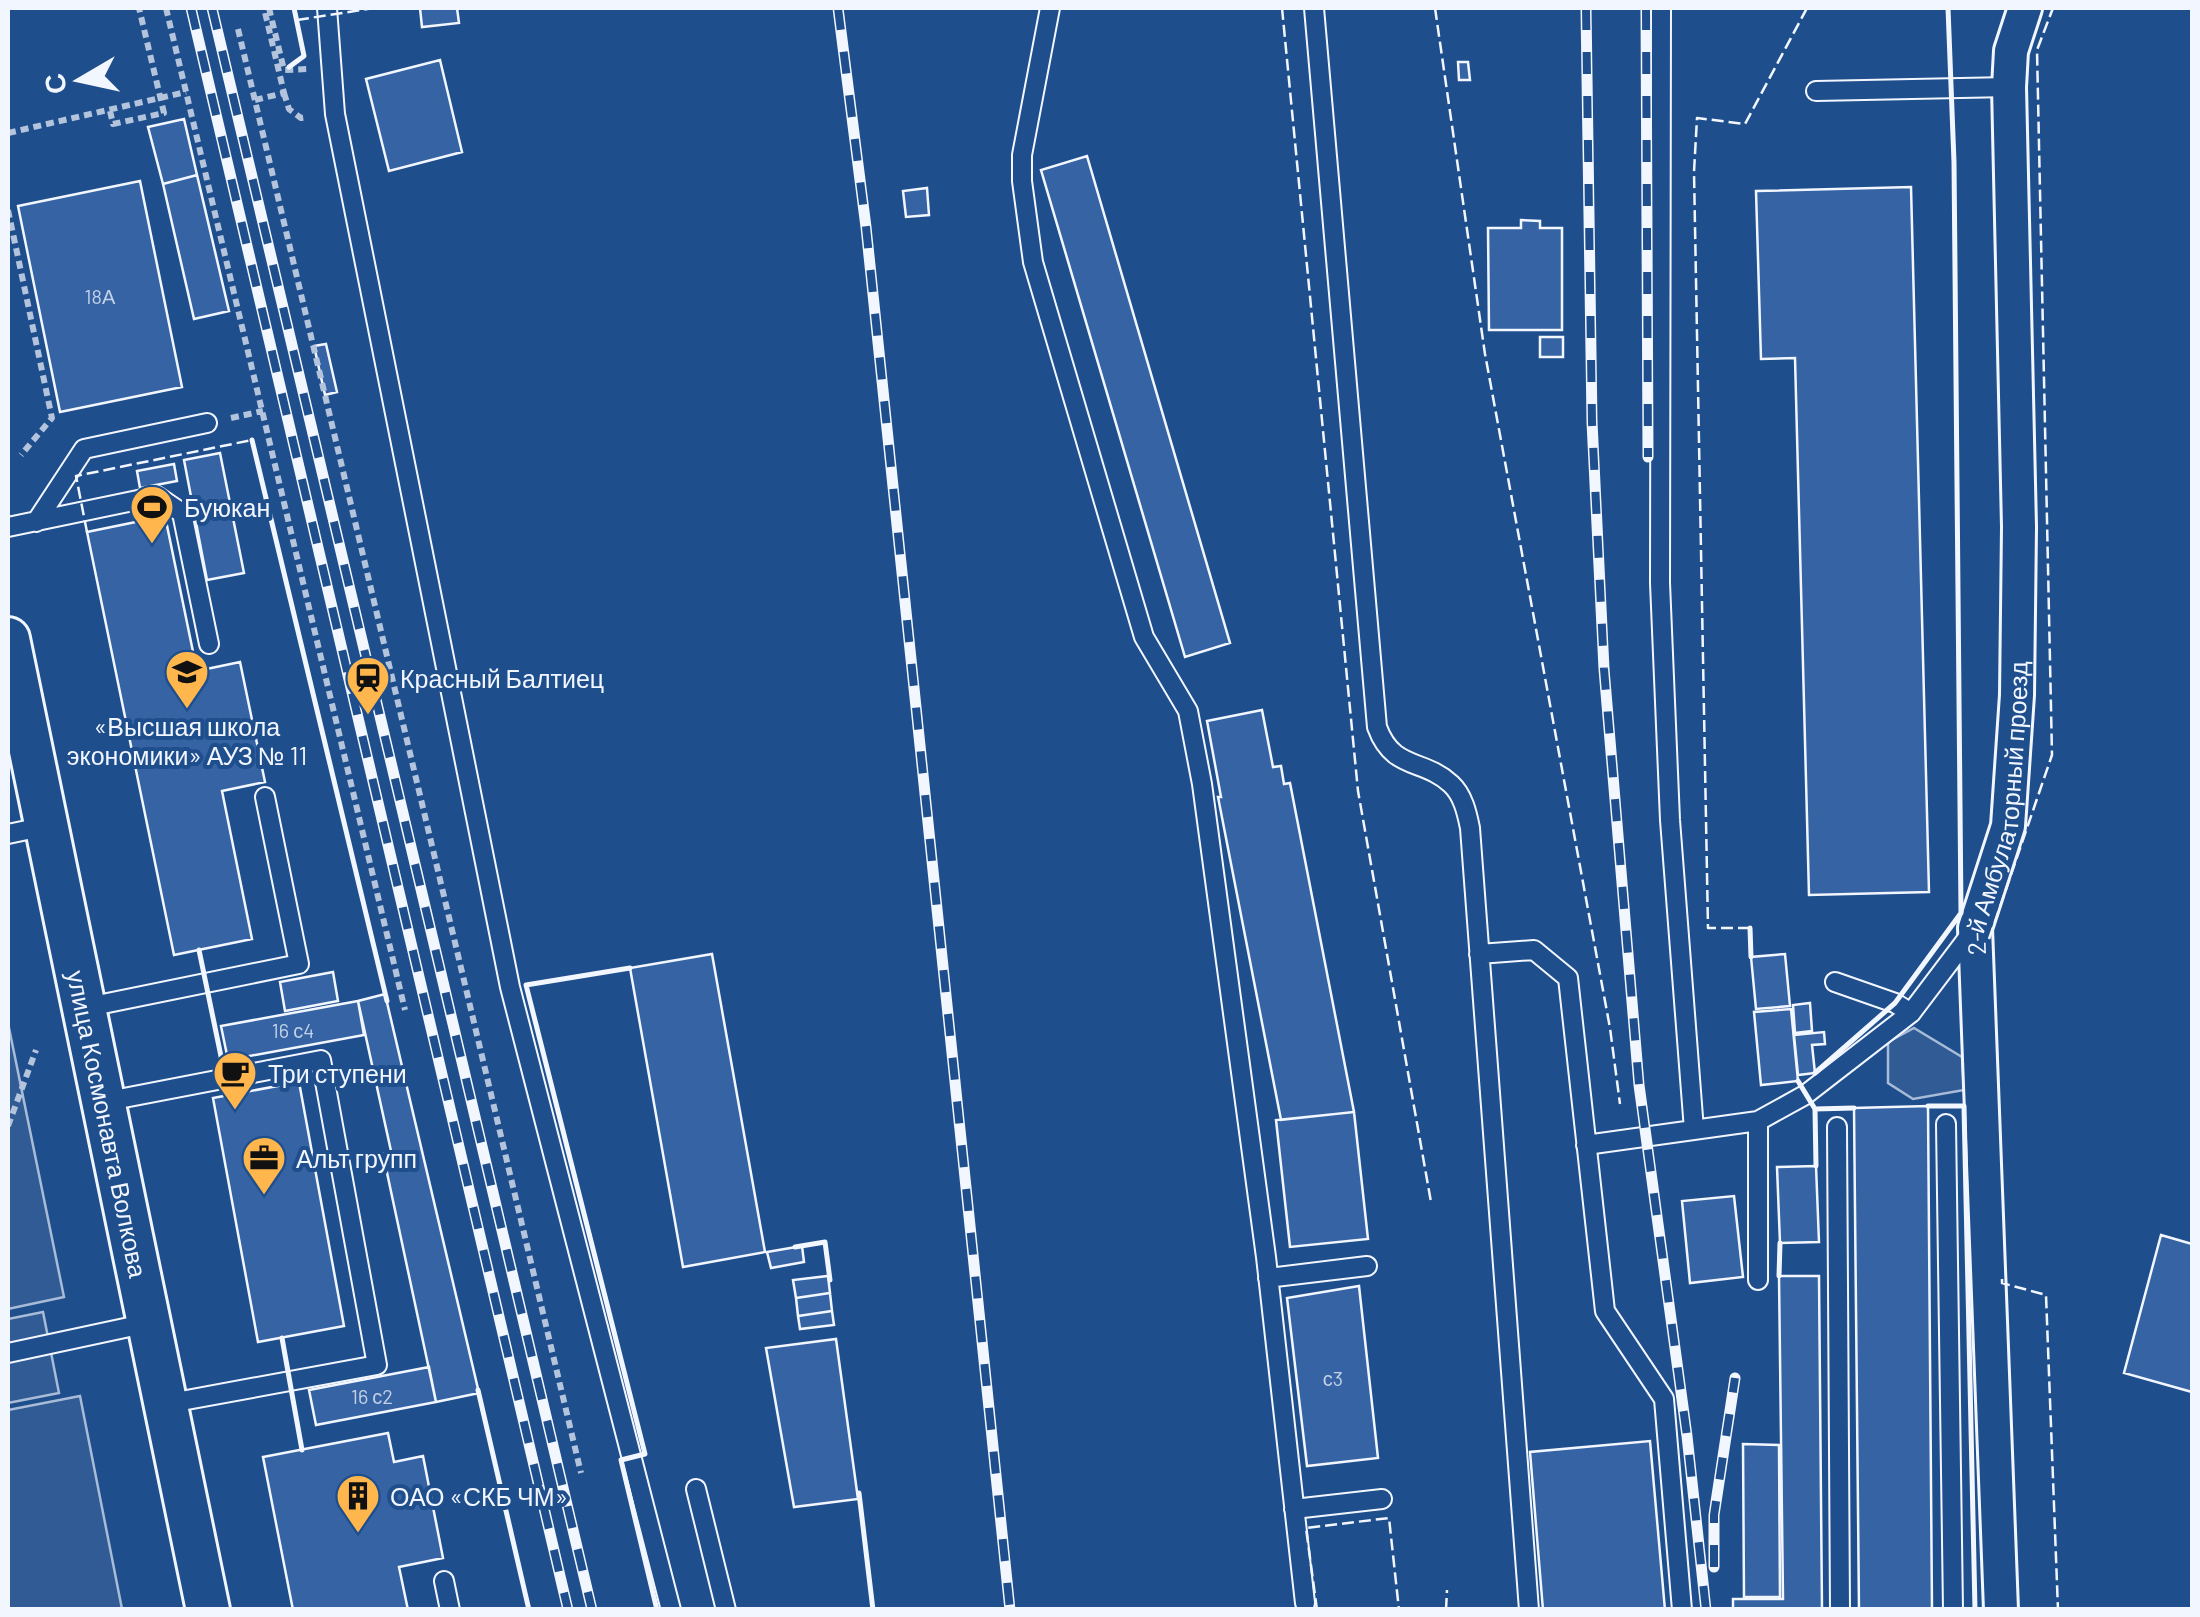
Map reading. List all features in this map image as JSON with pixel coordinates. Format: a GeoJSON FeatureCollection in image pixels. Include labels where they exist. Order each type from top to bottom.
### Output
{"type":"FeatureCollection","features":[{"type":"Feature","properties":{"kind":"street","name":"2-й Амбулаторный проезд"},"geometry":{"type":"LineString","coordinates":[[2001,1610],[1975,928],[2008,826],[2017,695],[2019,527],[2009,87],[2011,50],[2024,8]]}},
{"type":"Feature","properties":{"kind":"street","name":"улица Космонавта Волкова"},"geometry":{"type":"LineString","coordinates":[[8,639],[27,830],[83,1008],[208,1610]]}},
{"type":"Feature","properties":{"kind":"lane"},"geometry":{"type":"LineString","coordinates":[[327,8],[335,114],[510,986],[671,1610]]}},
{"type":"Feature","properties":{"kind":"lane"},"geometry":{"type":"LineString","coordinates":[[1050,8],[1022,156],[1034,262],[1144,637],[1188,711],[1202,784],[1268,1278],[1305,1602]]}},
{"type":"Feature","properties":{"kind":"lane"},"geometry":{"type":"LineString","coordinates":[[1314,8],[1376,726],[1383,746],[1397,758],[1450,782],[1466,808],[1470,828],[1530,1610]]}},
{"type":"Feature","properties":{"kind":"lane"},"geometry":{"type":"LineString","coordinates":[[1661,8],[1660,584],[1670,820],[1694,1130]]}},
{"type":"Feature","properties":{"kind":"lane"},"geometry":{"type":"LineString","coordinates":[[1816,91],[2009,87]]}},
{"type":"Feature","properties":{"kind":"lane"},"geometry":{"type":"LineString","coordinates":[[36,522],[84,449],[207,423]]}},
{"type":"Feature","properties":{"kind":"lane"},"geometry":{"type":"LineString","coordinates":[[8,528],[156,496],[182,513],[209,644]]}},
{"type":"Feature","properties":{"kind":"lane"},"geometry":{"type":"LineString","coordinates":[[83,1008],[298,964],[265,798]]}},
{"type":"Feature","properties":{"kind":"lane"},"geometry":{"type":"LineString","coordinates":[[1586,1144],[1758,1121],[1804,1095],[1911,1013],[1975,928]]}},
{"type":"Feature","properties":{"kind":"lane"},"geometry":{"type":"LineString","coordinates":[[1479,954],[1534,950],[1568,978],[1604,1311],[1664,1399],[1682,1610]]}},
{"type":"Feature","properties":{"kind":"lane"},"geometry":{"type":"LineString","coordinates":[[1834,982],[1911,1013]]}},
{"type":"Feature","properties":{"kind":"lane"},"geometry":{"type":"LineString","coordinates":[[102,1102],[322,1060],[377,1366],[165,1404]]}},
{"type":"Feature","properties":{"kind":"lane"},"geometry":{"type":"LineString","coordinates":[[1758,1121],[1758,1280]]}},
{"type":"Feature","properties":{"kind":"lane"},"geometry":{"type":"LineString","coordinates":[[1946,1124],[1953,1610]]}},
{"type":"Feature","properties":{"kind":"lane"},"geometry":{"type":"LineString","coordinates":[[1837,1127],[1840,1610]]}},
{"type":"Feature","properties":{"kind":"lane"},"geometry":{"type":"LineString","coordinates":[[1268,1278],[1367,1266]]}},
{"type":"Feature","properties":{"kind":"lane"},"geometry":{"type":"LineString","coordinates":[[8,1353],[148,1322]]}},
{"type":"Feature","properties":{"kind":"lane"},"geometry":{"type":"LineString","coordinates":[[696,1489],[726,1610]]}},
{"type":"Feature","properties":{"kind":"lane"},"geometry":{"type":"LineString","coordinates":[[1294,1509],[1382,1499]]}},
{"type":"Feature","properties":{"kind":"lane"},"geometry":{"type":"LineString","coordinates":[[444,1581],[450,1610]]}},
{"type":"Feature","properties":{"kind":"path"},"geometry":{"type":"LineString","coordinates":[[110,111],[114,124],[164,113],[138,8]]}},
{"type":"Feature","properties":{"kind":"path"},"geometry":{"type":"LineString","coordinates":[[166,8],[405,1010]]}},
{"type":"Feature","properties":{"kind":"path"},"geometry":{"type":"LineString","coordinates":[[266,8],[284,70],[306,68],[332,74]]}},
{"type":"Feature","properties":{"kind":"path"},"geometry":{"type":"LineString","coordinates":[[266,8],[288,109]]}},
{"type":"Feature","properties":{"kind":"path"},"geometry":{"type":"LineString","coordinates":[[238,29],[581,1473]]}},
{"type":"Feature","properties":{"kind":"path"},"geometry":{"type":"LineString","coordinates":[[8,132],[186,92]]}},
{"type":"Feature","properties":{"kind":"path"},"geometry":{"type":"LineString","coordinates":[[255,100],[284,93]]}},
{"type":"Feature","properties":{"kind":"path"},"geometry":{"type":"LineString","coordinates":[[8,210],[52,418],[21,455]]}},
{"type":"Feature","properties":{"kind":"path"},"geometry":{"type":"LineString","coordinates":[[230,418],[263,411]]}},
{"type":"Feature","properties":{"kind":"path"},"geometry":{"type":"LineString","coordinates":[[8,1126],[36,1050]]}},
{"type":"Feature","properties":{"kind":"shaded area"},"geometry":{"type":"Polygon","coordinates":[[[8,1023],[64,1297],[8,1309],[8,1023]]]}},
{"type":"Feature","properties":{"kind":"shaded area"},"geometry":{"type":"Polygon","coordinates":[[[1914,1028],[1962,1057],[1964,1090],[1913,1099],[1888,1083],[1888,1042],[1914,1028]]]}},
{"type":"Feature","properties":{"kind":"shaded area"},"geometry":{"type":"Polygon","coordinates":[[[43,1312],[59,1393],[8,1403],[8,1319],[43,1312]]]}},
{"type":"Feature","properties":{"kind":"shaded area"},"geometry":{"type":"Polygon","coordinates":[[[80,1396],[122,1609],[8,1609],[8,1410],[80,1396]]]}},
{"type":"Feature","properties":{"kind":"building"},"geometry":{"type":"Polygon","coordinates":[[[420,8],[457,8],[459,23],[422,27],[420,8]]]}},
{"type":"Feature","properties":{"kind":"building"},"geometry":{"type":"Polygon","coordinates":[[[440,60],[462,152],[389,171],[366,79],[440,60]]]}},
{"type":"Feature","properties":{"kind":"building"},"geometry":{"type":"Polygon","coordinates":[[[1458,62],[1468,62],[1470,80],[1459,80],[1458,62]]]}},
{"type":"Feature","properties":{"kind":"building"},"geometry":{"type":"Polygon","coordinates":[[[184,119],[197,175],[163,184],[148,127],[184,119]]]}},
{"type":"Feature","properties":{"kind":"building"},"geometry":{"type":"Polygon","coordinates":[[[1087,156],[1230,643],[1185,657],[1041,170],[1087,156]]]}},
{"type":"Feature","properties":{"kind":"building"},"geometry":{"type":"Polygon","coordinates":[[[197,175],[229,311],[194,319],[163,184],[197,175]]]}},
{"type":"Feature","properties":{"kind":"building"},"geometry":{"type":"Polygon","coordinates":[[[140,181],[182,387],[60,412],[18,206],[140,181]]]}},
{"type":"Feature","properties":{"kind":"building"},"geometry":{"type":"Polygon","coordinates":[[[1911,187],[1929,892],[1809,895],[1795,358],[1761,359],[1756,191],[1911,187]]]}},
{"type":"Feature","properties":{"kind":"building"},"geometry":{"type":"Polygon","coordinates":[[[927,188],[929,215],[906,217],[903,191],[927,188]]]}},
{"type":"Feature","properties":{"kind":"building"},"geometry":{"type":"Polygon","coordinates":[[[1521,220],[1540,221],[1540,228],[1562,228],[1562,330],[1489,330],[1488,228],[1521,228],[1521,220]]]}},
{"type":"Feature","properties":{"kind":"building"},"geometry":{"type":"Polygon","coordinates":[[[1540,337],[1563,337],[1563,357],[1540,357],[1540,337]]]}},
{"type":"Feature","properties":{"kind":"building"},"geometry":{"type":"Polygon","coordinates":[[[326,344],[337,392],[325,395],[314,346],[326,344]]]}},
{"type":"Feature","properties":{"kind":"building"},"geometry":{"type":"Polygon","coordinates":[[[220,453],[244,573],[207,580],[184,460],[220,453]]]}},
{"type":"Feature","properties":{"kind":"building"},"geometry":{"type":"Polygon","coordinates":[[[174,464],[177,481],[140,488],[137,471],[174,464]]]}},
{"type":"Feature","properties":{"kind":"building","name":"«Высшая школа экономики» АУЗ № 11"},"geometry":{"type":"Polygon","coordinates":[[[165,516],[197,671],[240,662],[265,782],[222,791],[252,939],[174,955],[87,532],[165,516]]]}},
{"type":"Feature","properties":{"kind":"building"},"geometry":{"type":"Polygon","coordinates":[[[1262,710],[1273,767],[1281,766],[1284,784],[1290,783],[1354,1112],[1281,1120],[1218,797],[1207,721],[1262,710]]]}},
{"type":"Feature","properties":{"kind":"building"},"geometry":{"type":"Polygon","coordinates":[[[712,954],[765,1252],[683,1267],[630,968],[712,954]]]}},
{"type":"Feature","properties":{"kind":"building"},"geometry":{"type":"Polygon","coordinates":[[[1785,954],[1790,1006],[1756,1009],[1751,957],[1785,954]]]}},
{"type":"Feature","properties":{"kind":"building"},"geometry":{"type":"Polygon","coordinates":[[[333,972],[338,1001],[285,1011],[280,982],[333,972]]]}},
{"type":"Feature","properties":{"kind":"building"},"geometry":{"type":"Polygon","coordinates":[[[385,994],[479,1393],[436,1402],[383,1154],[391,1151],[358,1001],[385,994]]]}},
{"type":"Feature","properties":{"kind":"building"},"geometry":{"type":"Polygon","coordinates":[[[358,1001],[364,1035],[228,1060],[221,1026],[358,1001]]]}},
{"type":"Feature","properties":{"kind":"building"},"geometry":{"type":"Polygon","coordinates":[[[1810,1003],[1812,1031],[1795,1033],[1793,1005],[1810,1003]]]}},
{"type":"Feature","properties":{"kind":"building"},"geometry":{"type":"Polygon","coordinates":[[[1791,1009],[1798,1081],[1761,1085],[1754,1012],[1791,1009]]]}},
{"type":"Feature","properties":{"kind":"building"},"geometry":{"type":"Polygon","coordinates":[[[1824,1032],[1825,1044],[1812,1045],[1815,1073],[1798,1075],[1794,1035],[1824,1032]]]}},
{"type":"Feature","properties":{"kind":"building"},"geometry":{"type":"Polygon","coordinates":[[[299,1082],[344,1326],[258,1342],[213,1098],[299,1082]]]}},
{"type":"Feature","properties":{"kind":"building"},"geometry":{"type":"Polygon","coordinates":[[[1928,1106],[1932,1610],[1859,1610],[1854,1108],[1928,1106]]]}},
{"type":"Feature","properties":{"kind":"building"},"geometry":{"type":"Polygon","coordinates":[[[1354,1112],[1368,1239],[1290,1247],[1276,1120],[1354,1112]]]}},
{"type":"Feature","properties":{"kind":"building"},"geometry":{"type":"Polygon","coordinates":[[[1816,1166],[1819,1242],[1780,1243],[1777,1167],[1816,1166]]]}},
{"type":"Feature","properties":{"kind":"building"},"geometry":{"type":"Polygon","coordinates":[[[1734,1196],[1743,1277],[1690,1283],[1682,1201],[1734,1196]]]}},
{"type":"Feature","properties":{"kind":"building"},"geometry":{"type":"Polygon","coordinates":[[[2161,1235],[2192,1244],[2192,1392],[2124,1373],[2161,1235]]]}},
{"type":"Feature","properties":{"kind":"building"},"geometry":{"type":"Polygon","coordinates":[[[802,1246],[804,1262],[771,1268],[767,1252],[802,1246]]]}},
{"type":"Feature","properties":{"kind":"building"},"geometry":{"type":"Polygon","coordinates":[[[828,1276],[830,1293],[796,1298],[793,1280],[828,1276]]]}},
{"type":"Feature","properties":{"kind":"building"},"geometry":{"type":"Polygon","coordinates":[[[1779,1276],[1819,1276],[1822,1610],[1733,1610],[1733,1599],[1783,1599],[1779,1276]]]}},
{"type":"Feature","properties":{"kind":"building"},"geometry":{"type":"Polygon","coordinates":[[[1359,1286],[1378,1458],[1307,1466],[1287,1298],[1359,1286]]]}},
{"type":"Feature","properties":{"kind":"building"},"geometry":{"type":"Polygon","coordinates":[[[830,1293],[832,1311],[798,1316],[796,1298],[830,1293]]]}},
{"type":"Feature","properties":{"kind":"building"},"geometry":{"type":"Polygon","coordinates":[[[832,1311],[834,1325],[800,1329],[798,1316],[832,1311]]]}},
{"type":"Feature","properties":{"kind":"building"},"geometry":{"type":"Polygon","coordinates":[[[836,1339],[858,1499],[794,1507],[766,1348],[836,1339]]]}},
{"type":"Feature","properties":{"kind":"building"},"geometry":{"type":"Polygon","coordinates":[[[429,1367],[436,1402],[316,1425],[309,1390],[429,1367]]]}},
{"type":"Feature","properties":{"kind":"building","name":"ОАО «СКБ ЧМ»"},"geometry":{"type":"Polygon","coordinates":[[[388,1433],[394,1462],[423,1456],[443,1558],[399,1567],[408,1610],[293,1610],[263,1457],[388,1433]]]}},
{"type":"Feature","properties":{"kind":"building"},"geometry":{"type":"Polygon","coordinates":[[[1650,1441],[1665,1610],[1543,1610],[1530,1452],[1650,1441]]]}},
{"type":"Feature","properties":{"kind":"building"},"geometry":{"type":"Polygon","coordinates":[[[1743,1444],[1779,1445],[1780,1597],[1744,1597],[1743,1444]]]}},
{"type":"Feature","properties":{"kind":"railway"},"geometry":{"type":"LineString","coordinates":[[191,8],[568,1610]]}},
{"type":"Feature","properties":{"kind":"railway"},"geometry":{"type":"LineString","coordinates":[[212,8],[592,1610]]}},
{"type":"Feature","properties":{"kind":"railway"},"geometry":{"type":"LineString","coordinates":[[838,8],[866,227],[1010,1610]]}},
{"type":"Feature","properties":{"kind":"railway"},"geometry":{"type":"LineString","coordinates":[[1586,8],[1592,422],[1604,669],[1639,1085],[1687,1436],[1706,1610]]}},
{"type":"Feature","properties":{"kind":"railway"},"geometry":{"type":"LineString","coordinates":[[1646,8],[1648,457]]}},
{"type":"Feature","properties":{"kind":"railway"},"geometry":{"type":"LineString","coordinates":[[1714,1567],[1714,1515],[1735,1378]]}},
{"type":"Feature","properties":{"kind":"fence"},"geometry":{"type":"LineString","coordinates":[[297,20],[374,8]]}},
{"type":"Feature","properties":{"kind":"fence"},"geometry":{"type":"LineString","coordinates":[[1282,8],[1358,791],[1431,1202]]}},
{"type":"Feature","properties":{"kind":"fence"},"geometry":{"type":"LineString","coordinates":[[1435,8],[1485,354],[1610,1028],[1620,1104]]}},
{"type":"Feature","properties":{"kind":"fence"},"geometry":{"type":"LineString","coordinates":[[1750,928],[1708,928],[1694,172],[1697,118],[1745,124],[1807,8]]}},
{"type":"Feature","properties":{"kind":"fence"},"geometry":{"type":"LineString","coordinates":[[1989,939],[2052,755],[2037,50],[2053,8]]}},
{"type":"Feature","properties":{"kind":"fence"},"geometry":{"type":"LineString","coordinates":[[87,532],[76,476],[252,440]]}},
{"type":"Feature","properties":{"kind":"fence"},"geometry":{"type":"LineString","coordinates":[[1815,1073],[1891,1006]]}},
{"type":"Feature","properties":{"kind":"fence"},"geometry":{"type":"LineString","coordinates":[[2002,1279],[2002,1283],[2046,1295],[2058,1610]]}},
{"type":"Feature","properties":{"kind":"fence"},"geometry":{"type":"LineString","coordinates":[[1317,1610],[1306,1528],[1389,1518],[1399,1610]]}},
{"type":"Feature","properties":{"kind":"fence"},"geometry":{"type":"LineString","coordinates":[[1446,1610],[1447,1590]]}},
{"type":"Feature","properties":{"kind":"wall"},"geometry":{"type":"LineString","coordinates":[[289,67],[304,56],[294,8]]}},
{"type":"Feature","properties":{"kind":"wall"},"geometry":{"type":"LineString","coordinates":[[1815,1073],[1895,1003],[1961,913],[1954,162],[1948,8]]}},
{"type":"Feature","properties":{"kind":"wall"},"geometry":{"type":"LineString","coordinates":[[252,440],[387,1001]]}},
{"type":"Feature","properties":{"kind":"wall"},"geometry":{"type":"LineString","coordinates":[[1750,928],[1751,957]]}},
{"type":"Feature","properties":{"kind":"wall"},"geometry":{"type":"LineString","coordinates":[[199,950],[229,1095]]}},
{"type":"Feature","properties":{"kind":"wall"},"geometry":{"type":"LineString","coordinates":[[630,968],[526,985],[645,1454],[621,1460],[657,1610]]}},
{"type":"Feature","properties":{"kind":"wall"},"geometry":{"type":"LineString","coordinates":[[1798,1081],[1815,1109],[1816,1166]]}},
{"type":"Feature","properties":{"kind":"wall"},"geometry":{"type":"LineString","coordinates":[[1928,1106],[1964,1106],[1975,1610]]}},
{"type":"Feature","properties":{"kind":"wall"},"geometry":{"type":"LineString","coordinates":[[1815,1109],[1854,1108]]}},
{"type":"Feature","properties":{"kind":"wall"},"geometry":{"type":"LineString","coordinates":[[795,1247],[825,1242],[830,1280]]}},
{"type":"Feature","properties":{"kind":"wall"},"geometry":{"type":"LineString","coordinates":[[1779,1276],[1780,1243]]}},
{"type":"Feature","properties":{"kind":"wall"},"geometry":{"type":"LineString","coordinates":[[282,1338],[302,1450]]}},
{"type":"Feature","properties":{"kind":"wall"},"geometry":{"type":"LineString","coordinates":[[478,1390],[529,1610]]}},
{"type":"Feature","properties":{"kind":"wall"},"geometry":{"type":"LineString","coordinates":[[859,1493],[873,1610]]}},
{"type":"Feature","properties":{"kind":"place","name":"Буюкан"},"geometry":{"type":"Point","coordinates":[152,545]}},
{"type":"Feature","properties":{"kind":"place","name":"«Высшая школа экономики» АУЗ № 11"},"geometry":{"type":"Point","coordinates":[187,710]}},
{"type":"Feature","properties":{"kind":"place","name":"Красный Балтиец"},"geometry":{"type":"Point","coordinates":[368,716]}},
{"type":"Feature","properties":{"kind":"place","name":"Три ступени"},"geometry":{"type":"Point","coordinates":[235,1111]}},
{"type":"Feature","properties":{"kind":"place","name":"Альт групп"},"geometry":{"type":"Point","coordinates":[264,1196]}},
{"type":"Feature","properties":{"kind":"place","name":"ОАО «СКБ ЧМ»"},"geometry":{"type":"Point","coordinates":[358,1534]}}]}
